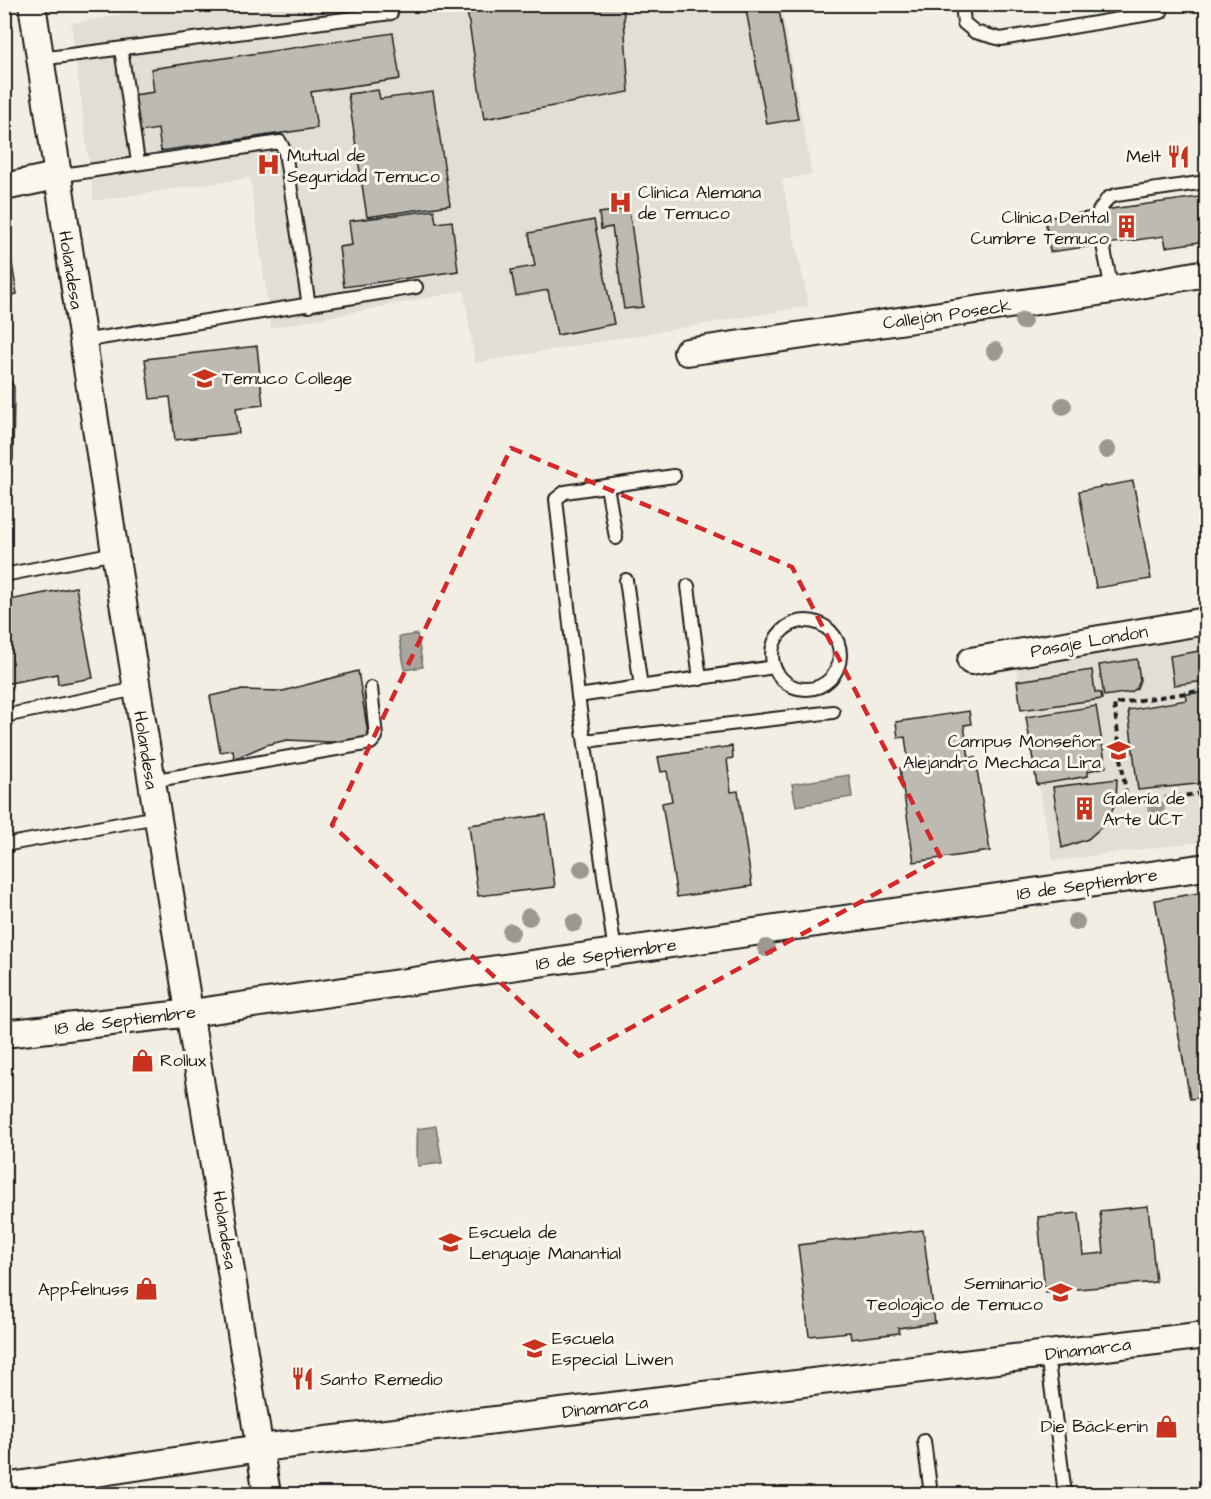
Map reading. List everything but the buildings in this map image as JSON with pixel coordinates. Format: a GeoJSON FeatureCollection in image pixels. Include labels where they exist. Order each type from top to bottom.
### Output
{"type":"FeatureCollection","features":[{"type":"Feature","properties":{"kind":"street","name":"Holandesa"},"geometry":{"type":"LineString","coordinates":[[32,4],[56,176],[115,553],[267,1494]]}},
{"type":"Feature","properties":{"kind":"street"},"geometry":{"type":"LineString","coordinates":[[4,186],[56,176]]}},
{"type":"Feature","properties":{"kind":"street","name":"Callejón Poseck"},"geometry":{"type":"LineString","coordinates":[[687,352],[1112,290],[1206,273]]}},
{"type":"Feature","properties":{"kind":"street","name":"Pasaje London"},"geometry":{"type":"LineString","coordinates":[[971,661],[1206,621]]}},
{"type":"Feature","properties":{"kind":"street","name":"18 de Septiembre"},"geometry":{"type":"LineString","coordinates":[[4,1034],[191,1013],[1206,867]]}},
{"type":"Feature","properties":{"kind":"street","name":"Dinamarca"},"geometry":{"type":"LineString","coordinates":[[4,1486],[260,1448],[1206,1335]]}},
{"type":"Feature","properties":{"kind":"lane"},"geometry":{"type":"LineString","coordinates":[[962,4],[964,23],[975,32],[1001,39],[1161,12]]}},
{"type":"Feature","properties":{"kind":"lane"},"geometry":{"type":"LineString","coordinates":[[40,59],[391,13]]}},
{"type":"Feature","properties":{"kind":"lane"},"geometry":{"type":"LineString","coordinates":[[121,49],[138,162]]}},
{"type":"Feature","properties":{"kind":"lane"},"geometry":{"type":"LineString","coordinates":[[56,176],[280,142],[285,152],[309,306]]}},
{"type":"Feature","properties":{"kind":"lane"},"geometry":{"type":"LineString","coordinates":[[1099,211],[1108,198],[1116,195],[1206,182]]}},
{"type":"Feature","properties":{"kind":"lane"},"geometry":{"type":"LineString","coordinates":[[1103,245],[1112,290]]}},
{"type":"Feature","properties":{"kind":"lane"},"geometry":{"type":"LineString","coordinates":[[82,341],[416,287]]}},
{"type":"Feature","properties":{"kind":"lane"},"geometry":{"type":"LineString","coordinates":[[615,952],[578,696],[556,499],[566,492],[674,476]]}},
{"type":"Feature","properties":{"kind":"lane"},"geometry":{"type":"LineString","coordinates":[[607,486],[616,538]]}},
{"type":"Feature","properties":{"kind":"lane"},"geometry":{"type":"LineString","coordinates":[[4,575],[115,553]]}},
{"type":"Feature","properties":{"kind":"lane"},"geometry":{"type":"LineString","coordinates":[[626,580],[641,687]]}},
{"type":"Feature","properties":{"kind":"lane"},"geometry":{"type":"LineString","coordinates":[[688,586],[700,679]]}},
{"type":"Feature","properties":{"kind":"lane"},"geometry":{"type":"LineString","coordinates":[[797,622],[818,623],[828,628],[839,646],[840,657],[832,678],[811,689],[789,685],[774,667],[774,644],[787,626],[797,622]]}},
{"type":"Feature","properties":{"kind":"lane"},"geometry":{"type":"LineString","coordinates":[[578,696],[774,667]]}},
{"type":"Feature","properties":{"kind":"lane"},"geometry":{"type":"LineString","coordinates":[[4,716],[137,688]]}},
{"type":"Feature","properties":{"kind":"lane"},"geometry":{"type":"LineString","coordinates":[[151,781],[371,743],[376,737],[371,688]]}},
{"type":"Feature","properties":{"kind":"lane"},"geometry":{"type":"LineString","coordinates":[[585,741],[833,712]]}},
{"type":"Feature","properties":{"kind":"lane"},"geometry":{"type":"LineString","coordinates":[[4,845],[157,817]]}},
{"type":"Feature","properties":{"kind":"lane"},"geometry":{"type":"LineString","coordinates":[[1047,1354],[1065,1494]]}},
{"type":"Feature","properties":{"kind":"lane"},"geometry":{"type":"LineString","coordinates":[[924,1440],[931,1494]]}},
{"type":"Feature","properties":{"kind":"path"},"geometry":{"type":"LineString","coordinates":[[1206,690],[1114,704],[1127,803],[1204,794],[1206,832]]}},
{"type":"Feature","properties":{"kind":"highlighted area"},"geometry":{"type":"Polygon","coordinates":[[[511,448],[792,567],[941,858],[579,1056],[332,825],[511,448]]]}},
{"type":"Feature","properties":{"kind":"shaded area"},"geometry":{"type":"Polygon","coordinates":[[[188,4],[781,5],[812,174],[782,180],[809,306],[475,363],[464,291],[271,328],[250,178],[94,201],[71,23],[188,4]]]}},
{"type":"Feature","properties":{"kind":"shaded area","name":"Campus Monseñor Alejandro Mechaca Lira"},"geometry":{"type":"Polygon","coordinates":[[[1206,631],[1206,841],[1053,861],[1015,662],[1206,631]]]}},
{"type":"Feature","properties":{"kind":"shaded area"},"geometry":{"type":"Polygon","coordinates":[[[417,634],[423,667],[405,670],[399,637],[417,634]]]}},
{"type":"Feature","properties":{"kind":"shaded area"},"geometry":{"type":"Polygon","coordinates":[[[849,775],[852,797],[796,806],[792,784],[849,775]]]}},
{"type":"Feature","properties":{"kind":"shaded area"},"geometry":{"type":"Polygon","coordinates":[[[436,1126],[442,1163],[418,1166],[417,1129],[436,1126]]]}},
{"type":"Feature","properties":{"kind":"place","name":"Melt"},"geometry":{"type":"Point","coordinates":[1179,156]}},
{"type":"Feature","properties":{"kind":"place","name":"Mutual de Seguridad Temuco"},"geometry":{"type":"Point","coordinates":[269,165]}},
{"type":"Feature","properties":{"kind":"place","name":"Clínica Alemana de Temuco"},"geometry":{"type":"Point","coordinates":[620,202]}},
{"type":"Feature","properties":{"kind":"place","name":"Clínica Dental Cumbre Temuco"},"geometry":{"type":"Point","coordinates":[1127,227]}},
{"type":"Feature","properties":{"kind":"place","name":"Temuco College"},"geometry":{"type":"Point","coordinates":[204,378]}},
{"type":"Feature","properties":{"kind":"place","name":"Campus Monseñor Alejandro Mechaca Lira"},"geometry":{"type":"Point","coordinates":[1119,751]}},
{"type":"Feature","properties":{"kind":"place","name":"Galería de Arte UCT"},"geometry":{"type":"Point","coordinates":[1085,808]}},
{"type":"Feature","properties":{"kind":"place","name":"Rollux"},"geometry":{"type":"Point","coordinates":[142,1060]}},
{"type":"Feature","properties":{"kind":"place","name":"Escuela de Lenguaje Manantial"},"geometry":{"type":"Point","coordinates":[451,1242]}},
{"type":"Feature","properties":{"kind":"place","name":"Appfelnuss"},"geometry":{"type":"Point","coordinates":[147,1289]}},
{"type":"Feature","properties":{"kind":"place","name":"Seminario Teologico de Temuco"},"geometry":{"type":"Point","coordinates":[1061,1293]}},
{"type":"Feature","properties":{"kind":"place","name":"Escuela Especial Liwen"},"geometry":{"type":"Point","coordinates":[534,1348]}},
{"type":"Feature","properties":{"kind":"place","name":"Santo Remedio"},"geometry":{"type":"Point","coordinates":[302,1379]}},
{"type":"Feature","properties":{"kind":"place","name":"Die Bäckerin"},"geometry":{"type":"Point","coordinates":[1166,1426]}}]}
